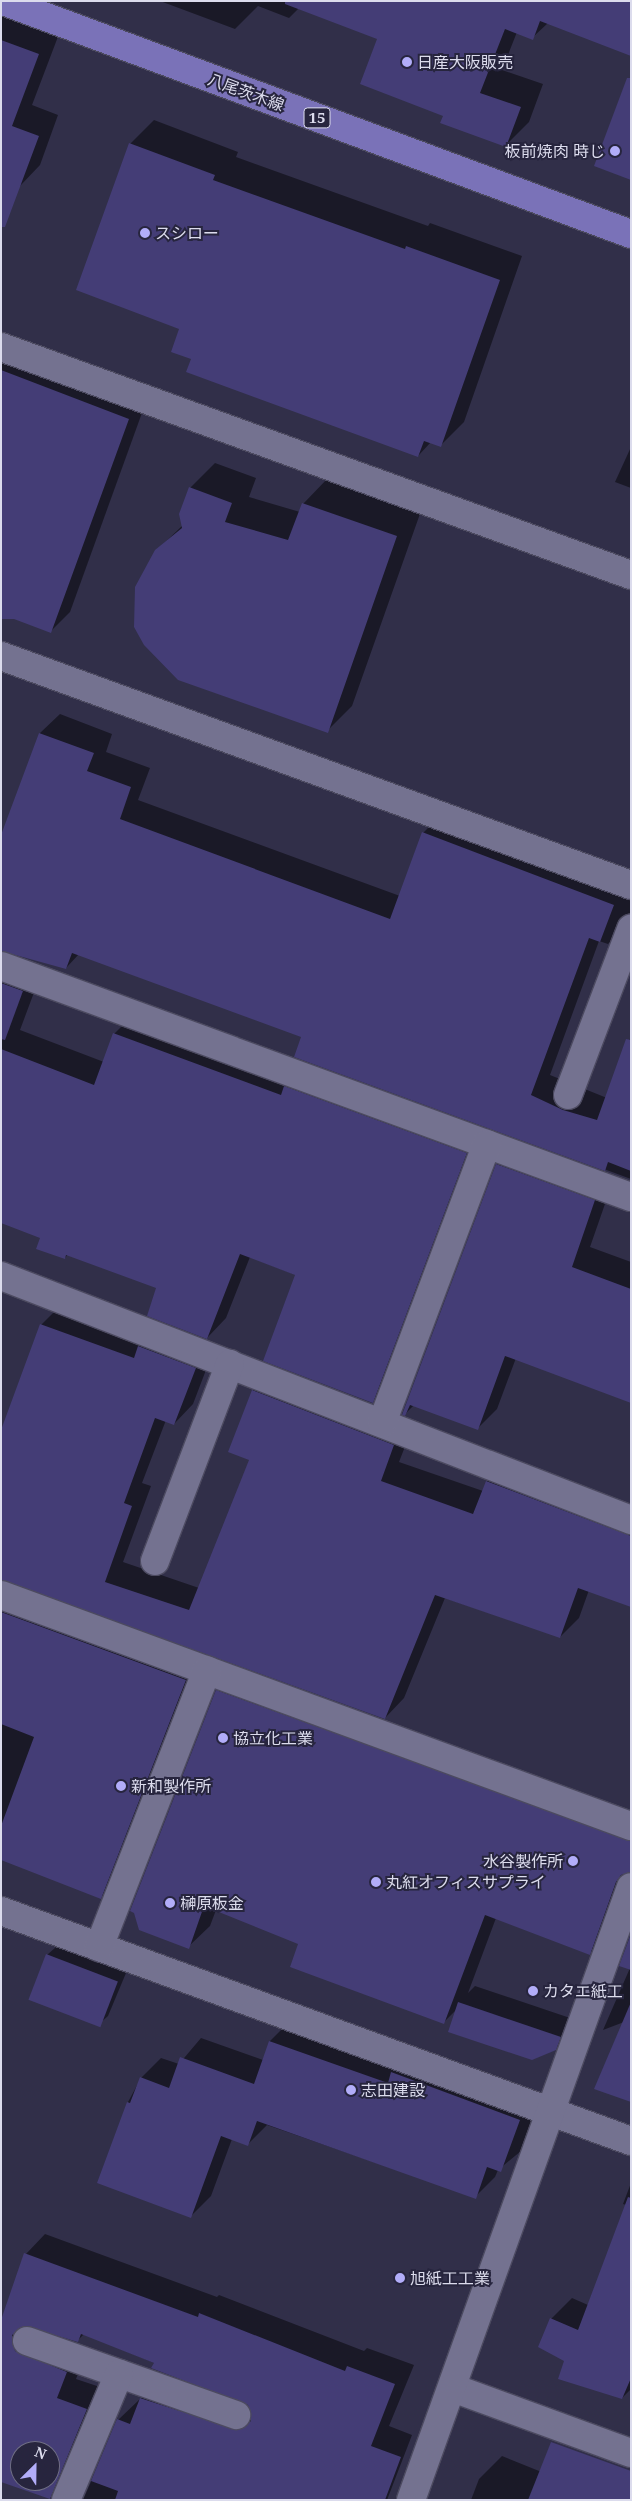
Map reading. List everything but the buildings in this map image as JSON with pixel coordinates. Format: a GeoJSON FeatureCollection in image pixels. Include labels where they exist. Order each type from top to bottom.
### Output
{"type":"FeatureCollection","features":[{"type":"Feature","properties":{"kind":"main road","name":"八尾茨木線"},"geometry":{"type":"LineString","coordinates":[[3,1],[631,234]]}},
{"type":"Feature","properties":{"kind":"street"},"geometry":{"type":"LineString","coordinates":[[1,348],[631,575]]}},
{"type":"Feature","properties":{"kind":"street"},"geometry":{"type":"LineString","coordinates":[[1,656],[631,885]]}},
{"type":"Feature","properties":{"kind":"street"},"geometry":{"type":"LineString","coordinates":[[568,1095],[631,929]]}},
{"type":"Feature","properties":{"kind":"street"},"geometry":{"type":"LineString","coordinates":[[1,966],[631,1197]]}},
{"type":"Feature","properties":{"kind":"street"},"geometry":{"type":"LineString","coordinates":[[382,1423],[487,1144]]}},
{"type":"Feature","properties":{"kind":"street"},"geometry":{"type":"LineString","coordinates":[[1,1276],[631,1520]]}},
{"type":"Feature","properties":{"kind":"street"},"geometry":{"type":"LineString","coordinates":[[155,1560],[230,1364]]}},
{"type":"Feature","properties":{"kind":"street"},"geometry":{"type":"LineString","coordinates":[[1,1595],[631,1826]]}},
{"type":"Feature","properties":{"kind":"street"},"geometry":{"type":"LineString","coordinates":[[99,1947],[207,1670]]}},
{"type":"Feature","properties":{"kind":"street"},"geometry":{"type":"LineString","coordinates":[[411,2500],[452,2388],[547,2112],[631,1887]]}},
{"type":"Feature","properties":{"kind":"street"},"geometry":{"type":"LineString","coordinates":[[1,1911],[547,2112],[631,2141]]}},
{"type":"Feature","properties":{"kind":"street"},"geometry":{"type":"LineString","coordinates":[[28,2341],[236,2415]]}},
{"type":"Feature","properties":{"kind":"street"},"geometry":{"type":"LineString","coordinates":[[66,2500],[119,2374]]}},
{"type":"Feature","properties":{"kind":"street"},"geometry":{"type":"LineString","coordinates":[[452,2388],[631,2454]]}},
{"type":"Feature","properties":{"kind":"place","name":"日産大阪販売"},"geometry":{"type":"Point","coordinates":[407,62]}},
{"type":"Feature","properties":{"kind":"place","name":"板前焼肉 時じ"},"geometry":{"type":"Point","coordinates":[615,151]}},
{"type":"Feature","properties":{"kind":"place","name":"スシロー"},"geometry":{"type":"Point","coordinates":[145,233]}},
{"type":"Feature","properties":{"kind":"place","name":"協立化工業"},"geometry":{"type":"Point","coordinates":[223,1738]}},
{"type":"Feature","properties":{"kind":"place","name":"新和製作所"},"geometry":{"type":"Point","coordinates":[121,1786]}},
{"type":"Feature","properties":{"kind":"place","name":"水谷製作所"},"geometry":{"type":"Point","coordinates":[573,1861]}},
{"type":"Feature","properties":{"kind":"place","name":"丸紅オフィスサプライ"},"geometry":{"type":"Point","coordinates":[376,1882]}},
{"type":"Feature","properties":{"kind":"place","name":"榊原板金"},"geometry":{"type":"Point","coordinates":[170,1903]}},
{"type":"Feature","properties":{"kind":"place","name":"カタエ紙工"},"geometry":{"type":"Point","coordinates":[533,1991]}},
{"type":"Feature","properties":{"kind":"place","name":"志田建設"},"geometry":{"type":"Point","coordinates":[351,2090]}},
{"type":"Feature","properties":{"kind":"place","name":"旭紙工工業"},"geometry":{"type":"Point","coordinates":[400,2278]}}]}
